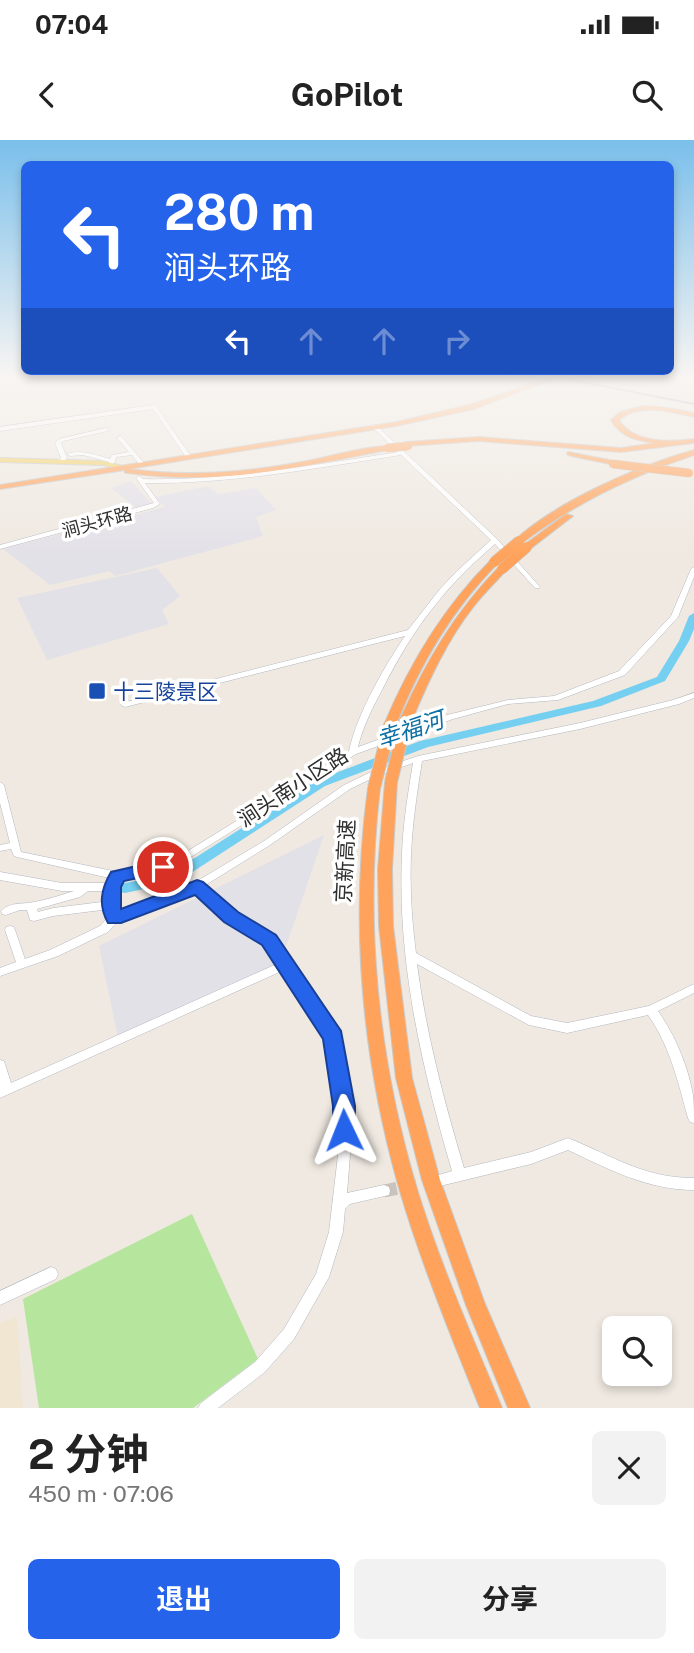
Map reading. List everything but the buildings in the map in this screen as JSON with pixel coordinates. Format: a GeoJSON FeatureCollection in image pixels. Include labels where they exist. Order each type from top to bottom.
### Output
{"type":"FeatureCollection","features":[{"type":"Feature","properties":{"kind":"highway"},"geometry":{"type":"LineString","coordinates":[[119,467],[315,436]]}},
{"type":"Feature","properties":{"kind":"highway"},"geometry":{"type":"LineString","coordinates":[[0,486],[316,436]]}},
{"type":"Feature","properties":{"kind":"highway"},"geometry":{"type":"LineString","coordinates":[[637,436],[648,440],[694,441]]}},
{"type":"Feature","properties":{"kind":"highway"},"geometry":{"type":"LineString","coordinates":[[119,467],[170,478],[235,474],[387,447],[479,439],[621,450],[694,441]]}},
{"type":"Feature","properties":{"kind":"highway"},"geometry":{"type":"LineString","coordinates":[[407,445],[465,441],[517,443],[629,466],[691,472]]}},
{"type":"Feature","properties":{"kind":"highway"},"geometry":{"type":"LineString","coordinates":[[407,445],[445,442],[517,444],[613,464],[691,472]]}},
{"type":"Feature","properties":{"kind":"highway","name":"京新高速"},"geometry":{"type":"LineString","coordinates":[[491,1408],[453,1315],[408,1188],[384,1083],[365,932],[365,868],[374,788],[390,725],[405,687],[434,634],[458,600],[555,515],[610,484],[694,452]]}},
{"type":"Feature","properties":{"kind":"highway","name":"京新高速"},"geometry":{"type":"LineString","coordinates":[[523,544],[586,505],[694,458]]}},
{"type":"Feature","properties":{"kind":"highway","name":"京新高速"},"geometry":{"type":"LineString","coordinates":[[498,566],[452,627],[419,688],[406,720],[391,782],[385,869],[386,926],[404,1079],[431,1180],[519,1408]]}},
{"type":"Feature","properties":{"kind":"main road"},"geometry":{"type":"LineString","coordinates":[[0,460],[119,467]]}},
{"type":"Feature","properties":{"kind":"main road"},"geometry":{"type":"LineString","coordinates":[[0,460],[61,461],[119,467]]}},
{"type":"Feature","properties":{"kind":"street"},"geometry":{"type":"LineString","coordinates":[[61,461],[64,458],[58,443],[78,436]]}},
{"type":"Feature","properties":{"kind":"street"},"geometry":{"type":"LineString","coordinates":[[174,436],[188,456]]}},
{"type":"Feature","properties":{"kind":"street"},"geometry":{"type":"LineString","coordinates":[[384,436],[495,540],[537,587]]}},
{"type":"Feature","properties":{"kind":"street"},"geometry":{"type":"LineString","coordinates":[[120,438],[141,463]]}},
{"type":"Feature","properties":{"kind":"street"},"geometry":{"type":"LineString","coordinates":[[70,454],[83,453],[119,467]]}},
{"type":"Feature","properties":{"kind":"street"},"geometry":{"type":"LineString","coordinates":[[119,467],[114,456],[133,453]]}},
{"type":"Feature","properties":{"kind":"street"},"geometry":{"type":"LineString","coordinates":[[141,481],[186,483],[244,477],[402,453]]}},
{"type":"Feature","properties":{"kind":"street","name":"涧头环路"},"geometry":{"type":"LineString","coordinates":[[0,547],[157,504],[141,481],[119,467]]}},
{"type":"Feature","properties":{"kind":"street","name":"涧头南小区路"},"geometry":{"type":"LineString","coordinates":[[118,876],[148,872],[178,861],[353,752],[355,737],[368,709],[410,632],[437,594],[495,540]]}},
{"type":"Feature","properties":{"kind":"street"},"geometry":{"type":"LineString","coordinates":[[353,752],[450,717],[508,702],[555,698],[622,673],[674,617],[694,569]]}},
{"type":"Feature","properties":{"kind":"street"},"geometry":{"type":"LineString","coordinates":[[125,705],[410,632]]}},
{"type":"Feature","properties":{"kind":"street"},"geometry":{"type":"LineString","coordinates":[[0,971],[104,929],[114,918],[173,898],[197,886],[267,843],[347,787],[383,771],[418,759],[580,726],[694,695]]}},
{"type":"Feature","properties":{"kind":"street"},"geometry":{"type":"LineString","coordinates":[[418,759],[406,863],[406,909],[423,1039],[460,1175]]}},
{"type":"Feature","properties":{"kind":"street"},"geometry":{"type":"LineString","coordinates":[[0,786],[17,854],[118,876],[112,887],[110,905],[114,918]]}},
{"type":"Feature","properties":{"kind":"street"},"geometry":{"type":"LineString","coordinates":[[0,848],[15,845]]}},
{"type":"Feature","properties":{"kind":"street"},"geometry":{"type":"LineString","coordinates":[[0,876],[62,887],[112,887]]}},
{"type":"Feature","properties":{"kind":"street"},"geometry":{"type":"LineString","coordinates":[[197,886],[231,917],[269,940],[334,1037],[344,1106],[344,1154],[336,1232],[322,1277],[289,1335],[260,1367],[206,1408]]}},
{"type":"Feature","properties":{"kind":"street"},"geometry":{"type":"LineString","coordinates":[[6,911],[19,906],[32,907],[76,894],[86,887]]}},
{"type":"Feature","properties":{"kind":"street"},"geometry":{"type":"LineString","coordinates":[[32,907],[34,917],[110,905]]}},
{"type":"Feature","properties":{"kind":"street"},"geometry":{"type":"LineString","coordinates":[[10,930],[22,964]]}},
{"type":"Feature","properties":{"kind":"street"},"geometry":{"type":"LineString","coordinates":[[412,956],[529,1020],[567,1028],[651,1010],[694,988]]}},
{"type":"Feature","properties":{"kind":"street"},"geometry":{"type":"LineString","coordinates":[[0,1065],[3,1091],[285,965]]}},
{"type":"Feature","properties":{"kind":"street"},"geometry":{"type":"LineString","coordinates":[[651,1010],[659,1020],[674,1054],[694,1118]]}},
{"type":"Feature","properties":{"kind":"street"},"geometry":{"type":"LineString","coordinates":[[440,1180],[531,1158],[568,1144],[636,1175],[682,1185],[694,1184]]}},
{"type":"Feature","properties":{"kind":"street"},"geometry":{"type":"LineString","coordinates":[[339,1206],[347,1199],[384,1191]]}},
{"type":"Feature","properties":{"kind":"street"},"geometry":{"type":"LineString","coordinates":[[0,1298],[51,1274]]}},
{"type":"Feature","properties":{"kind":"shaded area"},"geometry":{"type":"Polygon","coordinates":[[[131,481],[152,504],[138,509],[111,488],[131,481]]]}},
{"type":"Feature","properties":{"kind":"shaded area"},"geometry":{"type":"Polygon","coordinates":[[[208,486],[218,494],[256,488],[276,510],[256,517],[263,536],[115,576],[110,571],[50,585],[3,549],[165,507],[155,497],[208,486]]]}},
{"type":"Feature","properties":{"kind":"shaded area"},"geometry":{"type":"Polygon","coordinates":[[[157,568],[180,596],[162,610],[169,624],[47,660],[17,598],[157,568]]]}},
{"type":"Feature","properties":{"kind":"shaded area"},"geometry":{"type":"Polygon","coordinates":[[[324,835],[279,967],[119,1043],[99,946],[324,835]]]}},
{"type":"Feature","properties":{"kind":"shaded area"},"geometry":{"type":"Polygon","coordinates":[[[17,1317],[23,1408],[0,1408],[0,1323],[17,1317]]]}},
{"type":"Feature","properties":{"kind":"green space"},"geometry":{"type":"Polygon","coordinates":[[[192,1214],[258,1359],[193,1408],[39,1408],[23,1299],[192,1214]]]}},
{"type":"Feature","properties":{"kind":"waterway","name":"幸福河"},"geometry":{"type":"LineString","coordinates":[[125,888],[172,879],[321,783],[424,744],[597,704],[661,679],[684,641],[694,616]]}},
{"type":"Feature","properties":{"kind":"tunnel"},"geometry":{"type":"LineString","coordinates":[[384,1191],[434,1181]]}},
{"type":"Feature","properties":{"kind":"place","name":"十三陵景区"},"geometry":{"type":"Point","coordinates":[97,691]}},
{"type":"Feature","properties":{"kind":"route"},"geometry":{"type":"LineString","coordinates":[[163,867],[118,876],[112,887],[110,905],[114,918],[173,898],[197,886],[231,917],[269,940],[334,1037],[344,1106],[344,1130]]}}]}
